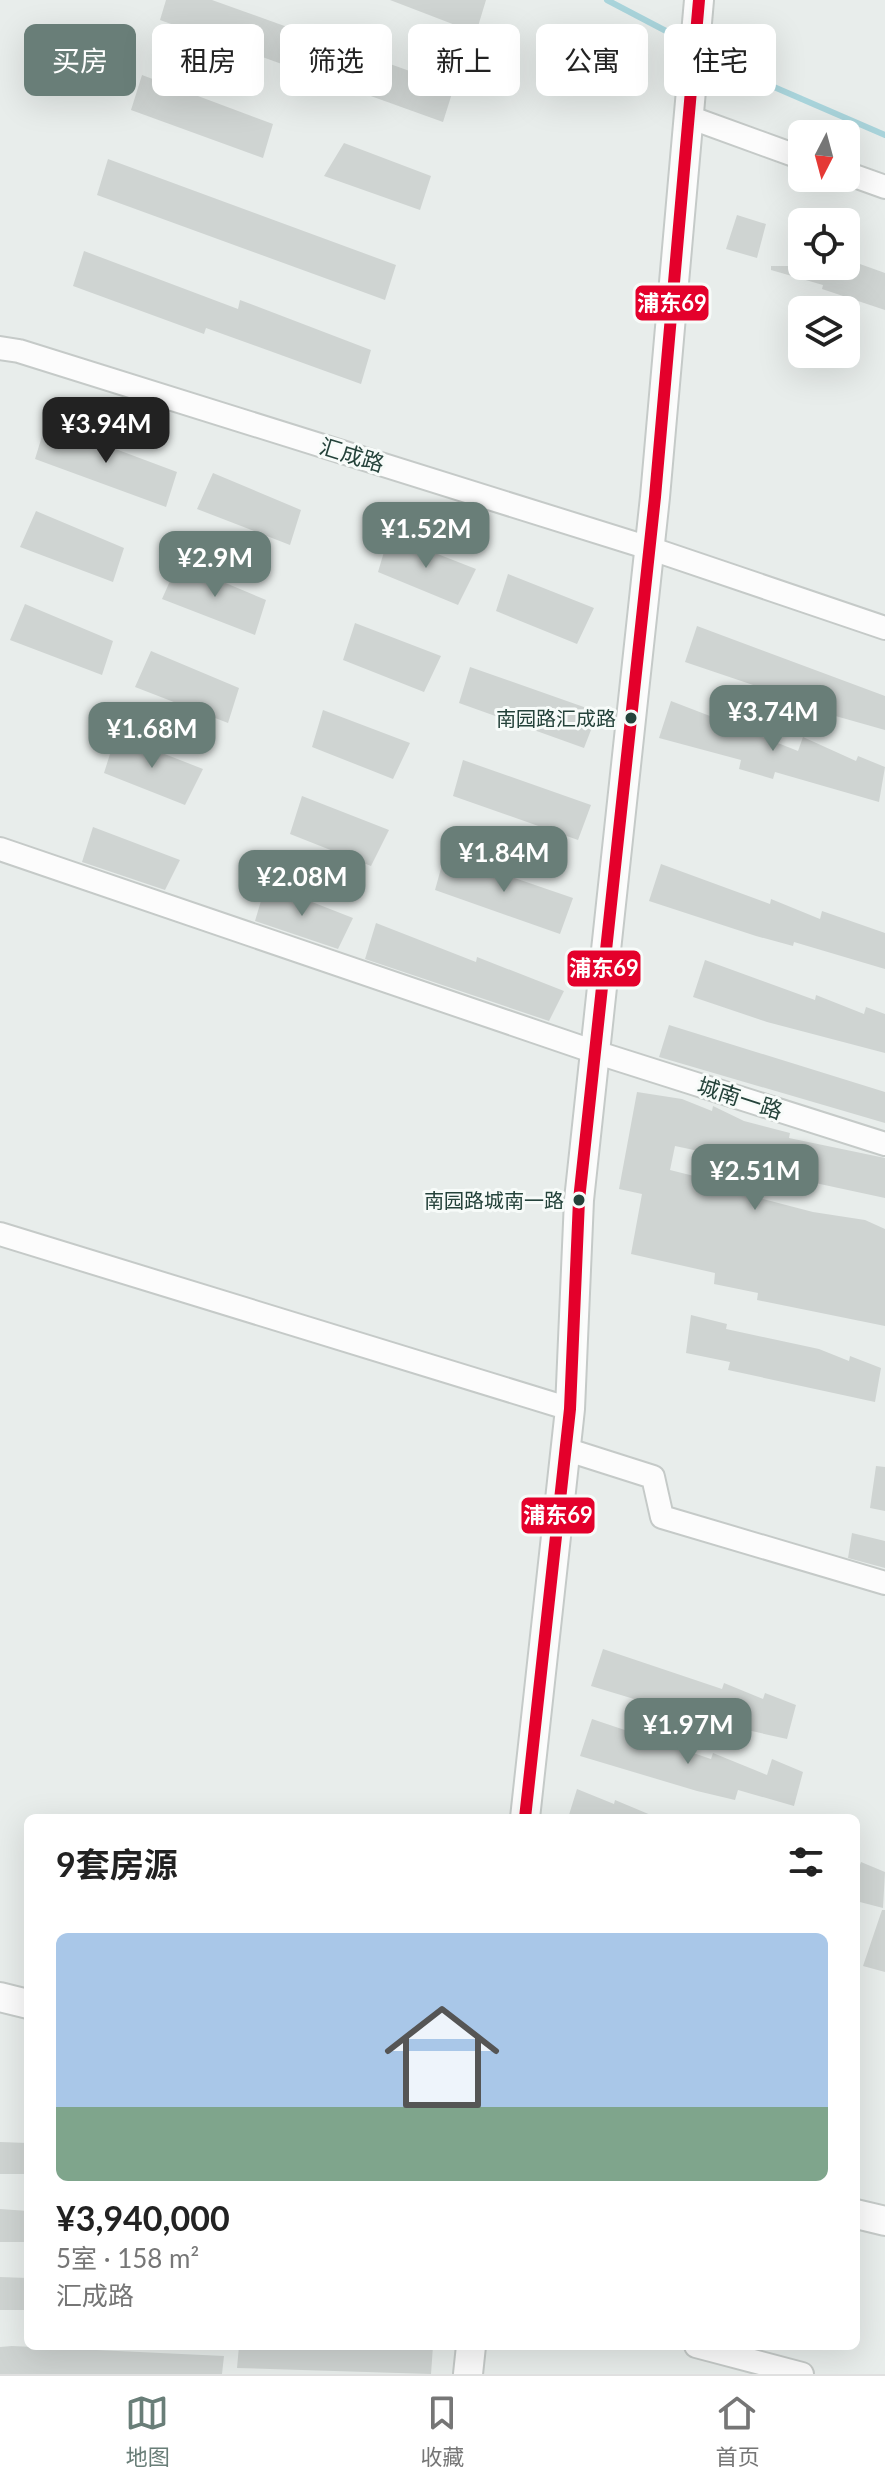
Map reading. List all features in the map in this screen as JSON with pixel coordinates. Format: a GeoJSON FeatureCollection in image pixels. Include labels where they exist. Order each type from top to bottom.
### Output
{"type":"FeatureCollection","features":[{"type":"Feature","properties":{"kind":"street"},"geometry":{"type":"LineString","coordinates":[[525,1814],[570,1409],[579,1200],[649,548],[698,9]]}},
{"type":"Feature","properties":{"kind":"street"},"geometry":{"type":"LineString","coordinates":[[689,108],[788,152]]}},
{"type":"Feature","properties":{"kind":"street"},"geometry":{"type":"LineString","coordinates":[[860,178],[885,187]]}},
{"type":"Feature","properties":{"kind":"street","name":"汇成路"},"geometry":{"type":"LineString","coordinates":[[0,348],[19,351],[649,548],[885,628]]}},
{"type":"Feature","properties":{"kind":"street","name":"城南一路"},"geometry":{"type":"LineString","coordinates":[[0,849],[595,1052],[885,1144]]}},
{"type":"Feature","properties":{"kind":"street"},"geometry":{"type":"LineString","coordinates":[[0,1234],[570,1409]]}},
{"type":"Feature","properties":{"kind":"street"},"geometry":{"type":"LineString","coordinates":[[565,1449],[653,1477],[662,1517],[885,1583]]}},
{"type":"Feature","properties":{"kind":"street"},"geometry":{"type":"LineString","coordinates":[[0,1997],[24,2003]]}},
{"type":"Feature","properties":{"kind":"street"},"geometry":{"type":"LineString","coordinates":[[860,2215],[885,2221]]}},
{"type":"Feature","properties":{"kind":"street"},"geometry":{"type":"LineString","coordinates":[[468,2374],[471,2350]]}},
{"type":"Feature","properties":{"kind":"street"},"geometry":{"type":"LineString","coordinates":[[711,2350],[802,2374]]}},
{"type":"Feature","properties":{"kind":"building"},"geometry":{"type":"Polygon","coordinates":[[[166,0],[212,0],[280,24],[280,63],[264,57],[264,24],[171,24],[160,20],[166,0]]]}},
{"type":"Feature","properties":{"kind":"building"},"geometry":{"type":"Polygon","coordinates":[[[390,0],[486,0],[479,24],[453,24],[390,0]]]}},
{"type":"Feature","properties":{"kind":"building"},"geometry":{"type":"Polygon","coordinates":[[[392,65],[408,70],[408,96],[451,96],[443,122],[371,96],[392,96],[392,65]]]}},
{"type":"Feature","properties":{"kind":"building"},"geometry":{"type":"Polygon","coordinates":[[[142,75],[152,79],[152,96],[198,96],[273,124],[263,158],[131,110],[142,75]]]}},
{"type":"Feature","properties":{"kind":"building"},"geometry":{"type":"Polygon","coordinates":[[[344,143],[431,176],[420,210],[324,176],[344,143]]]}},
{"type":"Feature","properties":{"kind":"building"},"geometry":{"type":"Polygon","coordinates":[[[108,159],[396,265],[385,300],[97,195],[108,159]]]}},
{"type":"Feature","properties":{"kind":"building"},"geometry":{"type":"Polygon","coordinates":[[[737,215],[766,224],[757,258],[726,249],[737,215]]]}},
{"type":"Feature","properties":{"kind":"building"},"geometry":{"type":"Polygon","coordinates":[[[84,251],[238,309],[240,300],[371,350],[361,384],[206,328],[204,334],[73,286],[84,251]]]}},
{"type":"Feature","properties":{"kind":"building"},"geometry":{"type":"Polygon","coordinates":[[[860,264],[885,273],[885,310],[860,302],[860,296],[843,296],[822,289],[823,285],[806,280],[860,280],[860,264]]]}},
{"type":"Feature","properties":{"kind":"building"},"geometry":{"type":"Polygon","coordinates":[[[771,266],[788,266],[788,275],[771,270],[771,266]]]}},
{"type":"Feature","properties":{"kind":"building"},"geometry":{"type":"Polygon","coordinates":[[[46,423],[177,472],[166,507],[35,459],[46,423]]]}},
{"type":"Feature","properties":{"kind":"building"},"geometry":{"type":"Polygon","coordinates":[[[213,473],[301,510],[290,545],[197,509],[213,473]]]}},
{"type":"Feature","properties":{"kind":"building"},"geometry":{"type":"Polygon","coordinates":[[[36,511],[124,548],[113,582],[20,547],[36,511]]]}},
{"type":"Feature","properties":{"kind":"building"},"geometry":{"type":"Polygon","coordinates":[[[389,535],[476,569],[458,605],[378,572],[389,535]]]}},
{"type":"Feature","properties":{"kind":"building"},"geometry":{"type":"Polygon","coordinates":[[[178,563],[266,600],[255,635],[162,599],[178,563]]]}},
{"type":"Feature","properties":{"kind":"building"},"geometry":{"type":"Polygon","coordinates":[[[508,574],[594,608],[577,644],[496,611],[508,574]]]}},
{"type":"Feature","properties":{"kind":"building"},"geometry":{"type":"Polygon","coordinates":[[[25,604],[113,641],[102,675],[10,640],[25,604]]]}},
{"type":"Feature","properties":{"kind":"building"},"geometry":{"type":"Polygon","coordinates":[[[355,623],[441,656],[424,692],[343,660],[355,623]]]}},
{"type":"Feature","properties":{"kind":"building"},"geometry":{"type":"Polygon","coordinates":[[[697,626],[885,696],[885,730],[793,704],[758,691],[759,687],[685,662],[697,626]]]}},
{"type":"Feature","properties":{"kind":"building"},"geometry":{"type":"Polygon","coordinates":[[[151,651],[239,688],[228,723],[135,687],[151,651]]]}},
{"type":"Feature","properties":{"kind":"building"},"geometry":{"type":"Polygon","coordinates":[[[470,667],[598,712],[584,748],[459,703],[470,667]]]}},
{"type":"Feature","properties":{"kind":"building"},"geometry":{"type":"Polygon","coordinates":[[[671,701],[710,716],[711,711],[743,724],[742,729],[798,751],[803,737],[856,761],[858,756],[885,767],[879,802],[775,772],[773,779],[739,769],[741,760],[659,738],[671,701]]]}},
{"type":"Feature","properties":{"kind":"building"},"geometry":{"type":"Polygon","coordinates":[[[323,710],[410,743],[393,779],[312,747],[323,710]]]}},
{"type":"Feature","properties":{"kind":"building"},"geometry":{"type":"Polygon","coordinates":[[[116,735],[203,769],[185,805],[104,773],[116,735]]]}},
{"type":"Feature","properties":{"kind":"building"},"geometry":{"type":"Polygon","coordinates":[[[463,760],[591,805],[578,840],[453,796],[463,760]]]}},
{"type":"Feature","properties":{"kind":"building"},"geometry":{"type":"Polygon","coordinates":[[[302,796],[389,830],[371,866],[290,834],[302,796]]]}},
{"type":"Feature","properties":{"kind":"building"},"geometry":{"type":"Polygon","coordinates":[[[93,827],[180,860],[165,890],[82,862],[93,827]]]}},
{"type":"Feature","properties":{"kind":"building"},"geometry":{"type":"Polygon","coordinates":[[[445,854],[573,898],[560,934],[435,890],[445,854]]]}},
{"type":"Feature","properties":{"kind":"building"},"geometry":{"type":"Polygon","coordinates":[[[661,864],[770,904],[771,899],[820,919],[822,911],[885,933],[885,969],[794,942],[793,946],[756,936],[649,901],[661,864]]]}},
{"type":"Feature","properties":{"kind":"building"},"geometry":{"type":"Polygon","coordinates":[[[266,884],[353,918],[338,949],[255,921],[266,884]]]}},
{"type":"Feature","properties":{"kind":"building"},"geometry":{"type":"Polygon","coordinates":[[[376,923],[476,962],[477,957],[564,991],[549,1021],[365,959],[376,923]]]}},
{"type":"Feature","properties":{"kind":"building"},"geometry":{"type":"Polygon","coordinates":[[[705,960],[815,1000],[816,995],[864,1014],[866,1007],[885,1014],[885,1053],[767,1022],[693,997],[705,960]]]}},
{"type":"Feature","properties":{"kind":"building"},"geometry":{"type":"Polygon","coordinates":[[[669,1025],[885,1092],[885,1123],[659,1057],[669,1025]]]}},
{"type":"Feature","properties":{"kind":"building"},"geometry":{"type":"Polygon","coordinates":[[[637,1092],[682,1099],[712,1111],[713,1106],[744,1121],[790,1133],[789,1138],[885,1158],[885,1198],[792,1178],[793,1171],[675,1146],[670,1170],[714,1181],[713,1186],[813,1212],[865,1220],[885,1229],[885,1326],[757,1300],[758,1293],[714,1284],[715,1273],[631,1254],[642,1194],[619,1189],[637,1092]]]}},
{"type":"Feature","properties":{"kind":"building"},"geometry":{"type":"Polygon","coordinates":[[[691,1315],[727,1324],[726,1329],[819,1349],[849,1361],[850,1356],[881,1368],[875,1402],[728,1370],[730,1362],[686,1353],[691,1315]]]}},
{"type":"Feature","properties":{"kind":"building"},"geometry":{"type":"Polygon","coordinates":[[[876,1466],[885,1467],[885,1511],[870,1508],[876,1466]]]}},
{"type":"Feature","properties":{"kind":"building"},"geometry":{"type":"Polygon","coordinates":[[[852,1533],[885,1541],[885,1568],[848,1558],[852,1533]]]}},
{"type":"Feature","properties":{"kind":"building"},"geometry":{"type":"Polygon","coordinates":[[[603,1649],[722,1689],[724,1683],[763,1699],[765,1693],[796,1705],[787,1739],[707,1721],[591,1686],[603,1649]]]}},
{"type":"Feature","properties":{"kind":"building"},"geometry":{"type":"Polygon","coordinates":[[[592,1719],[711,1759],[713,1753],[767,1775],[772,1759],[803,1772],[794,1806],[738,1790],[735,1800],[580,1756],[592,1719]]]}},
{"type":"Feature","properties":{"kind":"building"},"geometry":{"type":"Polygon","coordinates":[[[577,1789],[648,1814],[569,1814],[577,1789]]]}},
{"type":"Feature","properties":{"kind":"building"},"geometry":{"type":"Polygon","coordinates":[[[861,1862],[885,1872],[883,1908],[860,1902],[861,1862]]]}},
{"type":"Feature","properties":{"kind":"building"},"geometry":{"type":"Polygon","coordinates":[[[882,1910],[885,1910],[885,1972],[863,1966],[882,1910]]]}},
{"type":"Feature","properties":{"kind":"building"},"geometry":{"type":"Polygon","coordinates":[[[0,2142],[24,2143],[24,2174],[0,2174],[0,2142]]]}},
{"type":"Feature","properties":{"kind":"building"},"geometry":{"type":"Polygon","coordinates":[[[0,2209],[24,2211],[24,2242],[0,2242],[0,2209]]]}},
{"type":"Feature","properties":{"kind":"building"},"geometry":{"type":"Polygon","coordinates":[[[0,2277],[24,2278],[24,2310],[0,2310],[0,2277]]]}},
{"type":"Feature","properties":{"kind":"building"},"geometry":{"type":"Polygon","coordinates":[[[12,2346],[24,2347],[24,2350],[224,2356],[222,2374],[0,2374],[0,2347],[12,2346]]]}},
{"type":"Feature","properties":{"kind":"building"},"geometry":{"type":"Polygon","coordinates":[[[239,2350],[433,2350],[431,2374],[237,2368],[239,2350]]]}},
{"type":"Feature","properties":{"kind":"waterway"},"geometry":{"type":"LineString","coordinates":[[607,0],[664,30]]}},
{"type":"Feature","properties":{"kind":"waterway"},"geometry":{"type":"LineString","coordinates":[[776,88],[885,135]]}},
{"type":"Feature","properties":{"kind":"transit line","name":"浦东69"},"geometry":{"type":"LineString","coordinates":[[525,1814],[570,1409],[579,1200],[655,497],[699,0]]}},
{"type":"Feature","properties":{"kind":"place","name":"南园路汇成路"},"geometry":{"type":"Point","coordinates":[631,718]}},
{"type":"Feature","properties":{"kind":"place","name":"南园路城南一路"},"geometry":{"type":"Point","coordinates":[579,1200]}}]}
